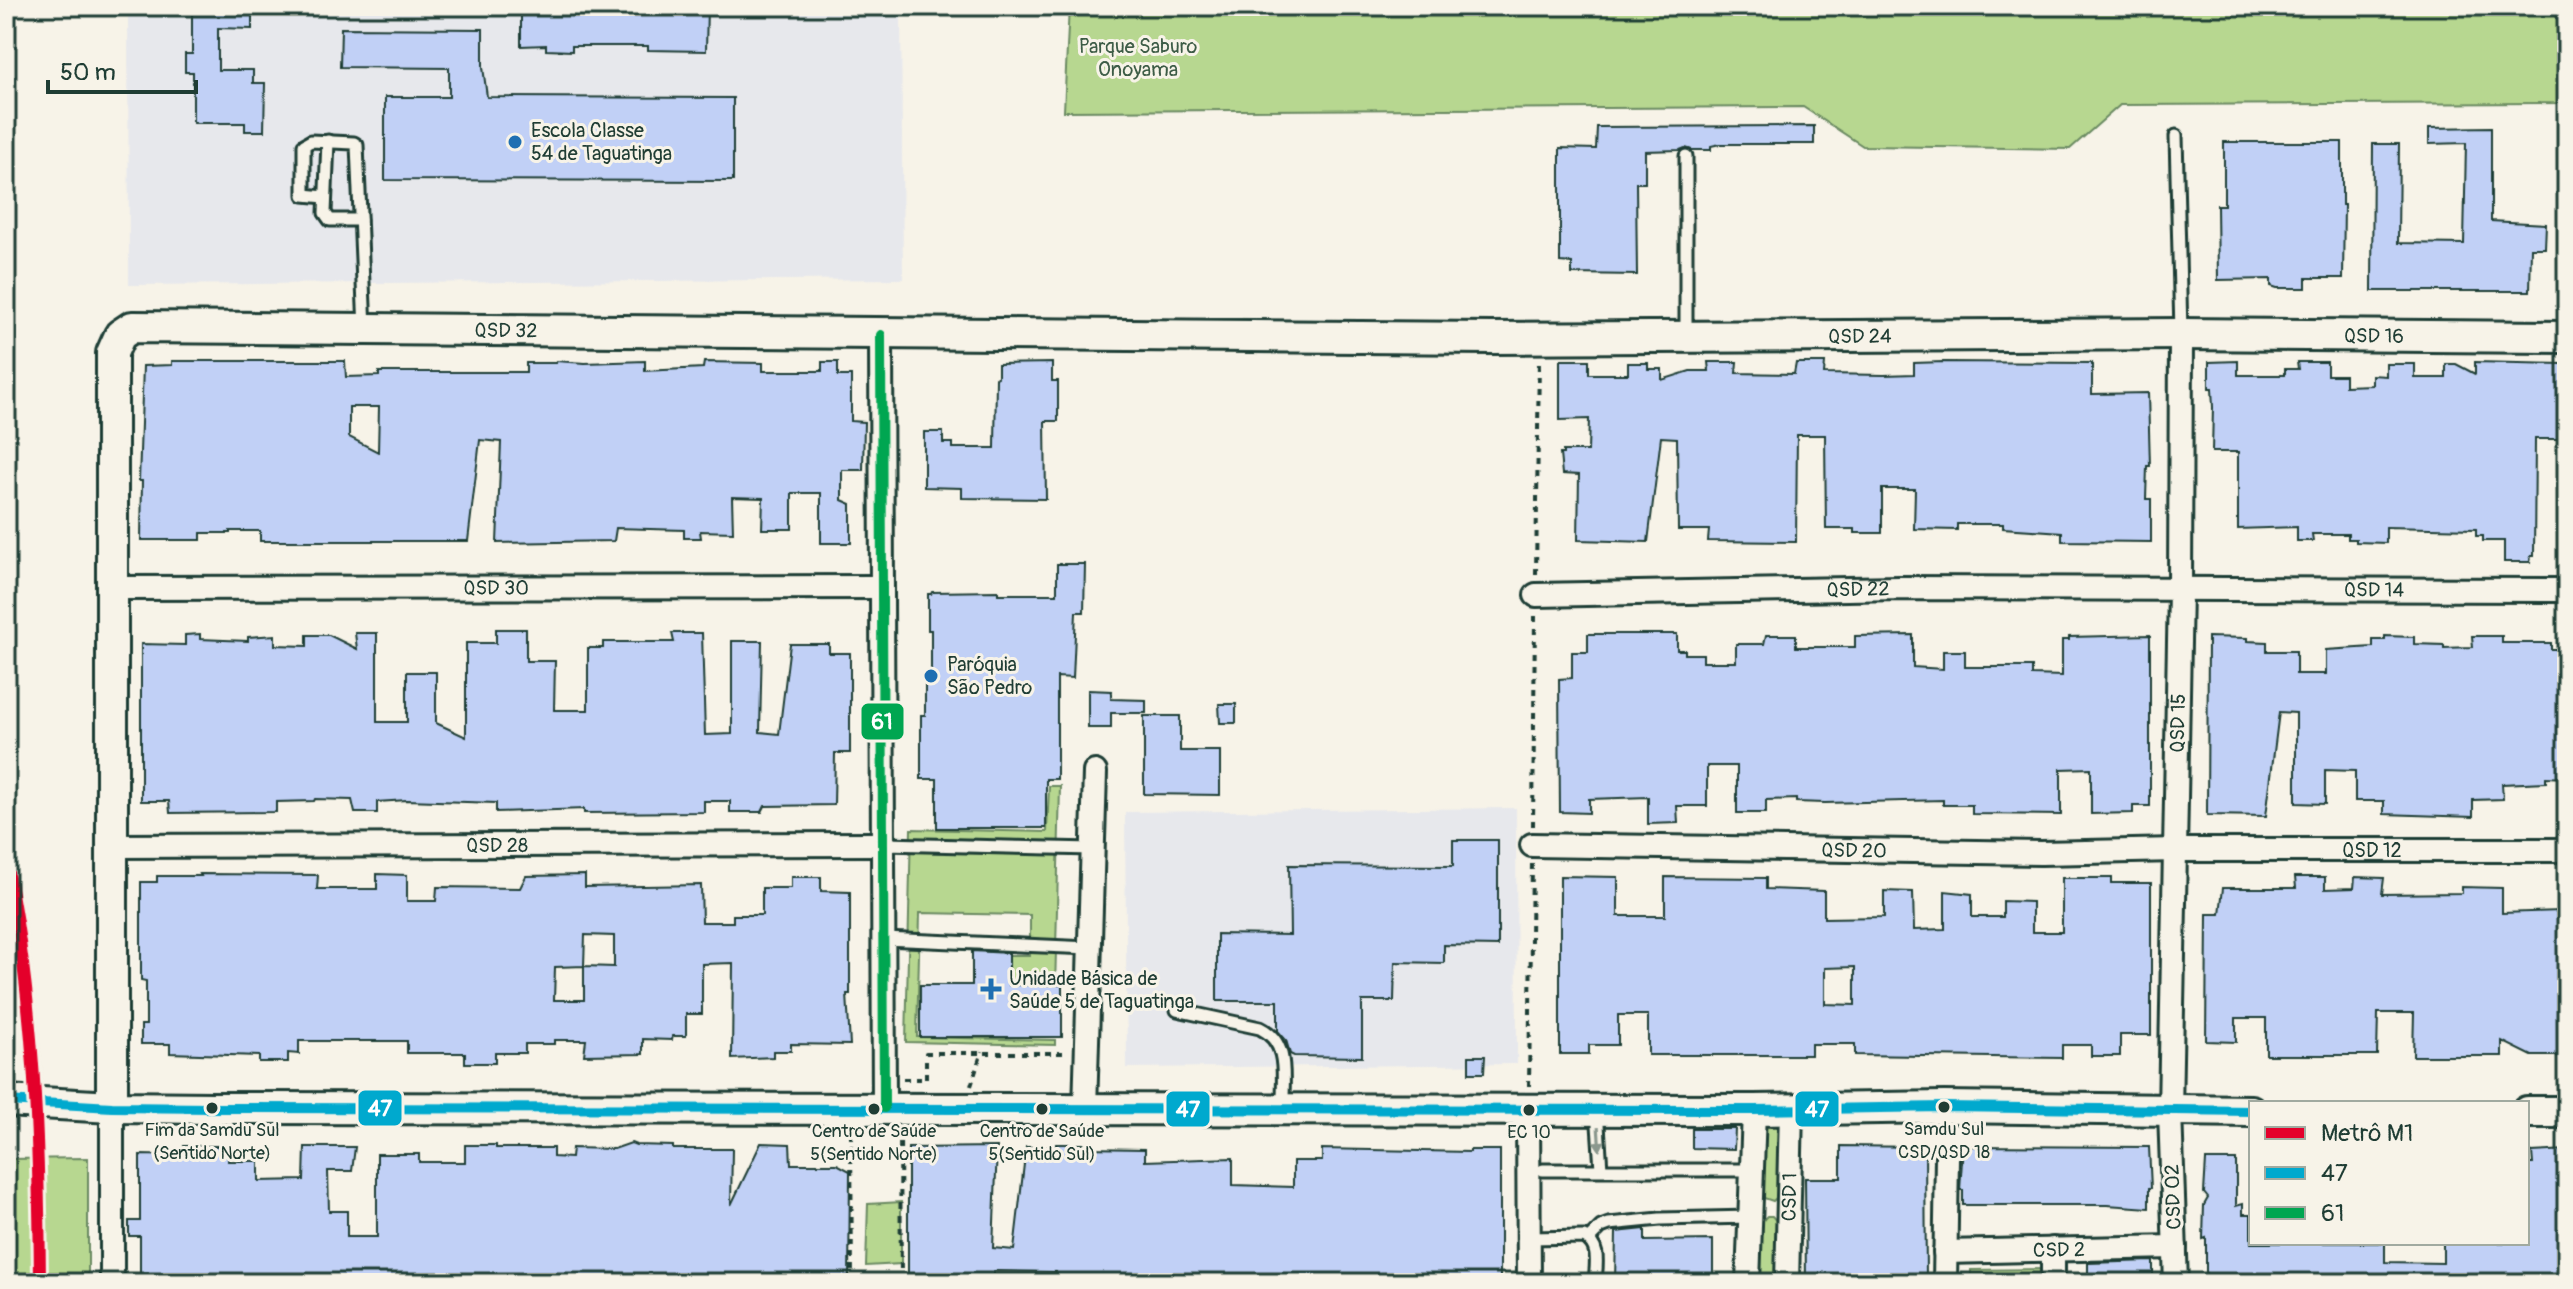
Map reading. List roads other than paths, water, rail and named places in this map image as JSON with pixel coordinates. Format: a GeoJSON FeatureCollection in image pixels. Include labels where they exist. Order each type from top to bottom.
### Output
{"type":"FeatureCollection","features":[{"type":"Feature","properties":{"kind":"street","name":"QSD 32"},"geometry":{"type":"LineString","coordinates":[[112,588],[112,353],[120,335],[132,327],[881,335],[1539,337]]}},
{"type":"Feature","properties":{"kind":"street","name":"QSD 24"},"geometry":{"type":"LineString","coordinates":[[1539,337],[2181,334]]}},
{"type":"Feature","properties":{"kind":"street","name":"QSD 16"},"geometry":{"type":"LineString","coordinates":[[2181,334],[2567,337]]}},
{"type":"Feature","properties":{"kind":"street","name":"QSD 15"},"geometry":{"type":"LineString","coordinates":[[2170,1111],[2177,850],[2181,334]]}},
{"type":"Feature","properties":{"kind":"street"},"geometry":{"type":"LineString","coordinates":[[881,335],[884,939],[892,1109]]}},
{"type":"Feature","properties":{"kind":"street","name":"QSD 30"},"geometry":{"type":"LineString","coordinates":[[112,588],[881,587]]}},
{"type":"Feature","properties":{"kind":"street"},"geometry":{"type":"LineString","coordinates":[[112,588],[111,846],[98,1107],[112,1283]]}},
{"type":"Feature","properties":{"kind":"street","name":"QSD 22"},"geometry":{"type":"LineString","coordinates":[[1536,595],[1899,588],[2180,590]]}},
{"type":"Feature","properties":{"kind":"street","name":"QSD 14"},"geometry":{"type":"LineString","coordinates":[[2180,590],[2567,590]]}},
{"type":"Feature","properties":{"kind":"street"},"geometry":{"type":"LineString","coordinates":[[1085,1109],[1095,772]]}},
{"type":"Feature","properties":{"kind":"street","name":"QSD 28"},"geometry":{"type":"LineString","coordinates":[[111,846],[885,844]]}},
{"type":"Feature","properties":{"kind":"street","name":"QSD 20"},"geometry":{"type":"LineString","coordinates":[[1532,845],[2026,853],[2177,850]]}},
{"type":"Feature","properties":{"kind":"street","name":"QSD 12"},"geometry":{"type":"LineString","coordinates":[[2177,850],[2567,850]]}},
{"type":"Feature","properties":{"kind":"street"},"geometry":{"type":"LineString","coordinates":[[6,1101],[98,1107],[1754,1110],[1944,1107],[2249,1111]]}},
{"type":"Feature","properties":{"kind":"street"},"geometry":{"type":"LineString","coordinates":[[1528,1109],[1529,1283]]}},
{"type":"Feature","properties":{"kind":"street","name":"CSD 1"},"geometry":{"type":"LineString","coordinates":[[1787,1283],[1791,1109]]}},
{"type":"Feature","properties":{"kind":"street"},"geometry":{"type":"LineString","coordinates":[[1748,1283],[1754,1110]]}},
{"type":"Feature","properties":{"kind":"street","name":"CSD 02"},"geometry":{"type":"LineString","coordinates":[[2170,1111],[2176,1283]]}},
{"type":"Feature","properties":{"kind":"street"},"geometry":{"type":"LineString","coordinates":[[2529,1112],[2567,1112]]}},
{"type":"Feature","properties":{"kind":"street"},"geometry":{"type":"LineString","coordinates":[[1945,1283],[1947,1157]]}},
{"type":"Feature","properties":{"kind":"street"},"geometry":{"type":"LineString","coordinates":[[1751,1212],[1789,1208]]}},
{"type":"Feature","properties":{"kind":"street","name":"CSD 2"},"geometry":{"type":"LineString","coordinates":[[1945,1252],[2175,1247]]}},
{"type":"Feature","properties":{"kind":"street"},"geometry":{"type":"LineString","coordinates":[[2053,1249],[2053,1283]]}},
{"type":"Feature","properties":{"kind":"lane"},"geometry":{"type":"LineString","coordinates":[[2176,136],[2181,334]]}},
{"type":"Feature","properties":{"kind":"lane"},"geometry":{"type":"LineString","coordinates":[[325,197],[304,195],[304,145],[311,141],[350,141],[357,145],[365,329]]}},
{"type":"Feature","properties":{"kind":"lane"},"geometry":{"type":"LineString","coordinates":[[328,141],[325,213],[330,220],[360,220]]}},
{"type":"Feature","properties":{"kind":"lane"},"geometry":{"type":"LineString","coordinates":[[1686,156],[1686,336]]}},
{"type":"Feature","properties":{"kind":"lane"},"geometry":{"type":"LineString","coordinates":[[885,844],[1093,849]]}},
{"type":"Feature","properties":{"kind":"lane"},"geometry":{"type":"LineString","coordinates":[[884,939],[1090,948]]}},
{"type":"Feature","properties":{"kind":"lane"},"geometry":{"type":"LineString","coordinates":[[1177,1010],[1260,1028],[1273,1034],[1282,1050],[1283,1109]]}},
{"type":"Feature","properties":{"kind":"lane"},"geometry":{"type":"LineString","coordinates":[[1597,1109],[1601,1169]]}},
{"type":"Feature","properties":{"kind":"lane"},"geometry":{"type":"LineString","coordinates":[[1543,1170],[1751,1170]]}},
{"type":"Feature","properties":{"kind":"lane"},"geometry":{"type":"LineString","coordinates":[[1589,1239],[1609,1224],[1751,1212]]}},
{"type":"Feature","properties":{"kind":"lane"},"geometry":{"type":"LineString","coordinates":[[1529,1238],[1589,1239],[1596,1250],[1595,1283]]}},
{"type":"Feature","properties":{"kind":"metro line","name":"M1"},"geometry":{"type":"LineString","coordinates":[[6,863],[23,967],[34,1072],[40,1283]]}},
{"type":"Feature","properties":{"kind":"place","name":"Escola Classe 54 de Taguatinga"},"geometry":{"type":"Point","coordinates":[515,142]}},
{"type":"Feature","properties":{"kind":"place","name":"Paróquia São Pedro"},"geometry":{"type":"Point","coordinates":[931,676]}},
{"type":"Feature","properties":{"kind":"place","name":"Unidade Básica de Saúde 5 de Taguatinga"},"geometry":{"type":"Point","coordinates":[991,989]}},
{"type":"Feature","properties":{"kind":"place","name":"Samdu Sul CSD/QSD 18"},"geometry":{"type":"Point","coordinates":[1944,1107]}},
{"type":"Feature","properties":{"kind":"place","name":"Fim da Samdu Sul (Sentido Norte)"},"geometry":{"type":"Point","coordinates":[212,1108]}},
{"type":"Feature","properties":{"kind":"place","name":"Centro de Saúde 5(Sentido Norte)"},"geometry":{"type":"Point","coordinates":[874,1109]}},
{"type":"Feature","properties":{"kind":"place","name":"Centro de Saúde 5(Sentido Sul)"},"geometry":{"type":"Point","coordinates":[1042,1109]}},
{"type":"Feature","properties":{"kind":"place","name":"EC 10"},"geometry":{"type":"Point","coordinates":[1529,1110]}},
{"type":"Feature","properties":{"kind":"park label","name":"Parque Saburo Onoyama"},"geometry":{"type":"Point","coordinates":[1138,58]}}]}
